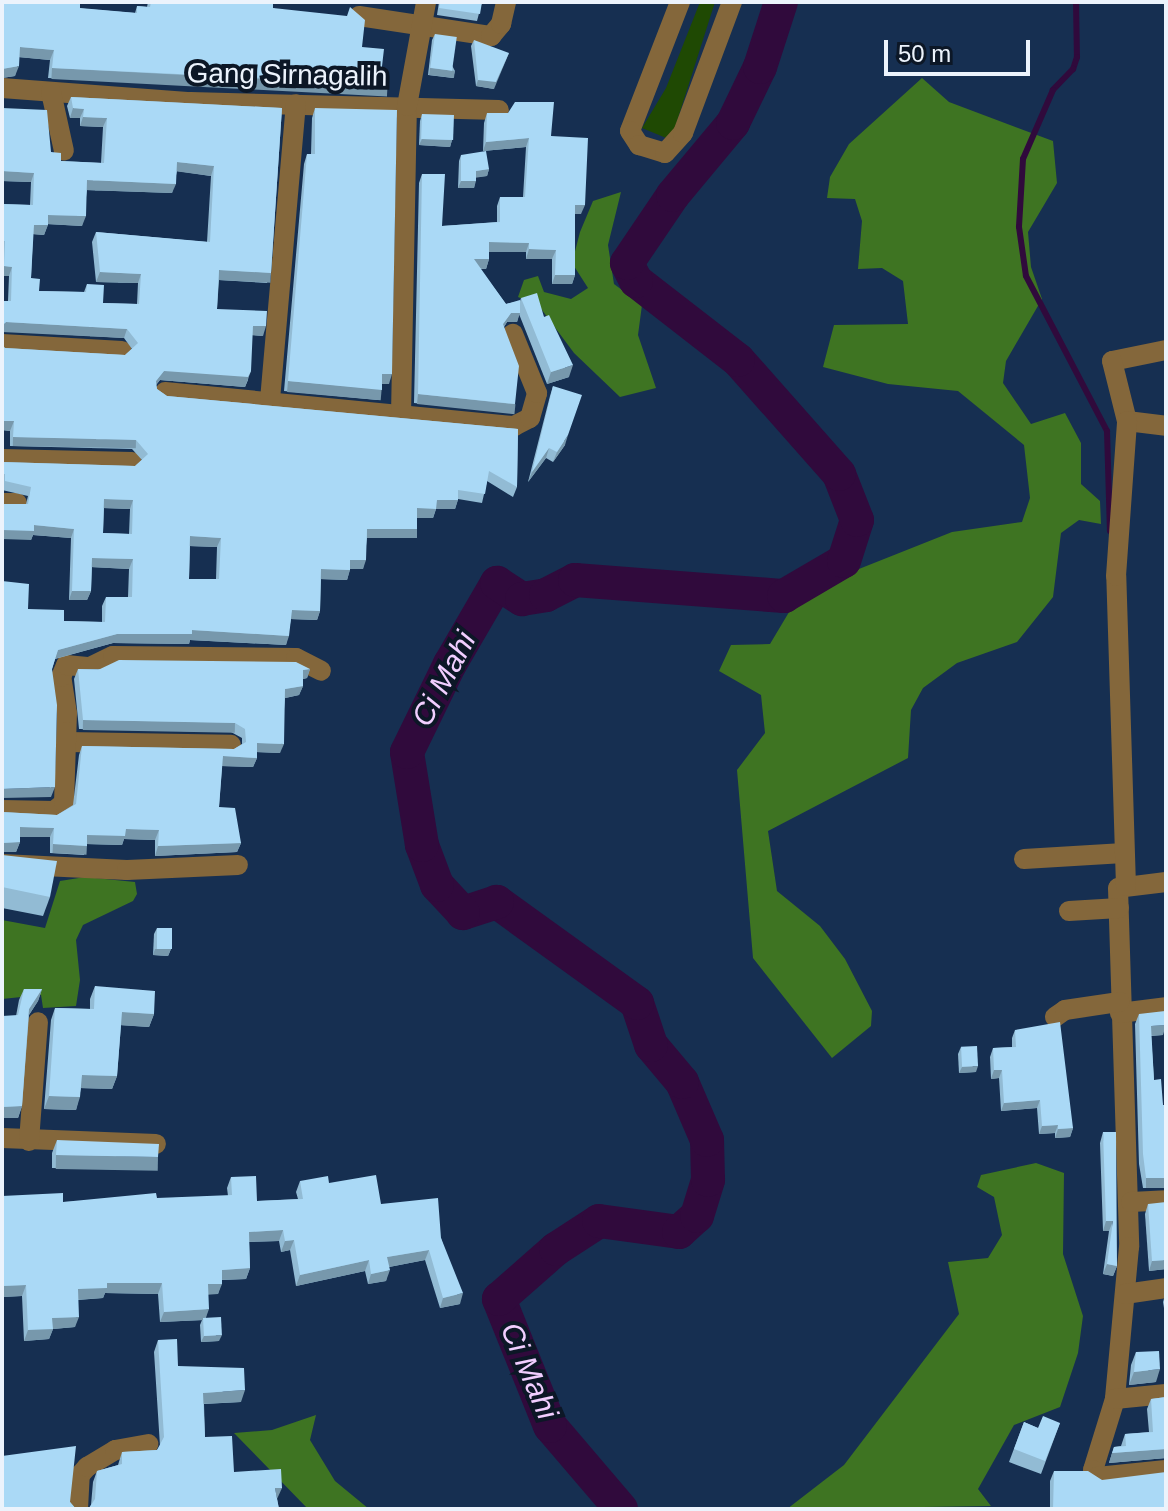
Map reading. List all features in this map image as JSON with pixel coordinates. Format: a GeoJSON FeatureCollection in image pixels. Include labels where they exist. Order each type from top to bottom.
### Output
{"type":"FeatureCollection","features":[{"type":"Feature","properties":{"kind":"street"},"geometry":{"type":"LineString","coordinates":[[426,2],[407,106],[499,110]]}},
{"type":"Feature","properties":{"kind":"street"},"geometry":{"type":"LineString","coordinates":[[359,16],[491,36],[501,24],[506,2]]}},
{"type":"Feature","properties":{"kind":"street"},"geometry":{"type":"LineString","coordinates":[[680,2],[630,131],[639,145],[665,153],[683,133],[732,2]]}},
{"type":"Feature","properties":{"kind":"street","name":"Gang Sirnagalih"},"geometry":{"type":"LineString","coordinates":[[2,88],[296,104],[407,106],[401,415]]}},
{"type":"Feature","properties":{"kind":"street"},"geometry":{"type":"LineString","coordinates":[[51,92],[64,151]]}},
{"type":"Feature","properties":{"kind":"street"},"geometry":{"type":"LineString","coordinates":[[270,400],[296,104]]}},
{"type":"Feature","properties":{"kind":"street"},"geometry":{"type":"LineString","coordinates":[[165,392],[514,426],[530,418],[537,393],[513,334]]}},
{"type":"Feature","properties":{"kind":"street"},"geometry":{"type":"LineString","coordinates":[[2,344],[122,351]]}},
{"type":"Feature","properties":{"kind":"street"},"geometry":{"type":"LineString","coordinates":[[1126,886],[1116,576],[1127,421],[1112,361],[1166,350]]}},
{"type":"Feature","properties":{"kind":"street"},"geometry":{"type":"LineString","coordinates":[[1127,421],[1166,426]]}},
{"type":"Feature","properties":{"kind":"street"},"geometry":{"type":"LineString","coordinates":[[2,459],[132,462]]}},
{"type":"Feature","properties":{"kind":"street"},"geometry":{"type":"LineString","coordinates":[[2,810],[54,811],[62,806],[67,713],[61,696],[61,670],[66,665],[90,667],[113,656],[296,658],[321,671]]}},
{"type":"Feature","properties":{"kind":"street"},"geometry":{"type":"LineString","coordinates":[[67,742],[231,745]]}},
{"type":"Feature","properties":{"kind":"street"},"geometry":{"type":"LineString","coordinates":[[1024,859],[1124,853]]}},
{"type":"Feature","properties":{"kind":"street"},"geometry":{"type":"LineString","coordinates":[[2,864],[127,870],[238,865]]}},
{"type":"Feature","properties":{"kind":"street"},"geometry":{"type":"LineString","coordinates":[[1166,882],[1118,888],[1119,1008],[1131,1202],[1115,1399],[1093,1470],[1097,1477],[1166,1470]]}},
{"type":"Feature","properties":{"kind":"street"},"geometry":{"type":"LineString","coordinates":[[1069,911],[1119,908]]}},
{"type":"Feature","properties":{"kind":"street"},"geometry":{"type":"LineString","coordinates":[[1055,1017],[1065,1010],[1166,1007]]}},
{"type":"Feature","properties":{"kind":"street"},"geometry":{"type":"LineString","coordinates":[[29,1141],[38,1022]]}},
{"type":"Feature","properties":{"kind":"street"},"geometry":{"type":"LineString","coordinates":[[2,1138],[156,1144]]}},
{"type":"Feature","properties":{"kind":"street"},"geometry":{"type":"LineString","coordinates":[[1131,1202],[1166,1200]]}},
{"type":"Feature","properties":{"kind":"street"},"geometry":{"type":"LineString","coordinates":[[1125,1294],[1166,1288]]}},
{"type":"Feature","properties":{"kind":"street"},"geometry":{"type":"LineString","coordinates":[[1115,1399],[1166,1394]]}},
{"type":"Feature","properties":{"kind":"street"},"geometry":{"type":"LineString","coordinates":[[78,1509],[80,1475],[87,1467],[115,1450],[148,1444]]}},
{"type":"Feature","properties":{"kind":"green space"},"geometry":{"type":"Polygon","coordinates":[[[700,2],[715,2],[671,140],[642,128],[666,88],[700,2]]]}},
{"type":"Feature","properties":{"kind":"green space"},"geometry":{"type":"Polygon","coordinates":[[[922,78],[949,102],[1053,141],[1057,183],[1028,232],[1031,267],[1042,299],[1006,361],[1003,383],[1031,424],[1065,413],[1081,443],[1081,484],[1100,501],[1101,524],[1079,520],[1061,533],[1053,597],[1017,642],[957,663],[923,688],[911,710],[908,758],[768,831],[777,891],[820,926],[845,959],[872,1011],[871,1026],[832,1058],[753,958],[737,770],[765,733],[761,695],[719,671],[731,645],[770,644],[801,592],[952,532],[1022,522],[1030,498],[1024,445],[958,391],[888,384],[823,367],[834,325],[908,324],[903,281],[882,268],[858,269],[862,221],[855,199],[827,198],[830,177],[849,144],[922,78]]]}},
{"type":"Feature","properties":{"kind":"green space"},"geometry":{"type":"Polygon","coordinates":[[[621,192],[608,245],[614,284],[642,305],[638,335],[656,388],[620,397],[574,353],[539,306],[518,297],[524,280],[538,276],[544,292],[571,299],[588,288],[572,263],[580,232],[593,201],[621,192]]]}},
{"type":"Feature","properties":{"kind":"green space"},"geometry":{"type":"Polygon","coordinates":[[[85,877],[135,882],[137,894],[133,901],[83,925],[76,940],[80,980],[76,1006],[43,1008],[41,995],[2,999],[2,920],[45,928],[60,881],[85,877]]]}},
{"type":"Feature","properties":{"kind":"green space"},"geometry":{"type":"Polygon","coordinates":[[[1036,1163],[1064,1173],[1063,1254],[1083,1316],[1078,1353],[1060,1407],[1014,1425],[978,1489],[991,1506],[787,1509],[844,1465],[959,1314],[948,1262],[988,1258],[1002,1235],[994,1197],[977,1187],[981,1175],[1036,1163]]]}},
{"type":"Feature","properties":{"kind":"green space"},"geometry":{"type":"Polygon","coordinates":[[[316,1415],[310,1440],[335,1481],[369,1509],[308,1509],[234,1433],[272,1430],[316,1415]]]}},
{"type":"Feature","properties":{"kind":"building"},"geometry":{"type":"Polygon","coordinates":[[[2,2],[80,2],[80,8],[137,13],[137,6],[150,7],[151,2],[273,2],[273,8],[347,16],[350,7],[365,20],[362,47],[384,49],[381,75],[389,76],[388,84],[52,68],[54,50],[20,47],[19,66],[2,69],[2,2]]]}},
{"type":"Feature","properties":{"kind":"building"},"geometry":{"type":"Polygon","coordinates":[[[440,2],[482,2],[480,14],[439,8],[440,2]]]}},
{"type":"Feature","properties":{"kind":"building"},"geometry":{"type":"Polygon","coordinates":[[[435,34],[457,37],[452,71],[430,68],[435,34]]]}},
{"type":"Feature","properties":{"kind":"building"},"geometry":{"type":"Polygon","coordinates":[[[474,40],[509,53],[496,82],[478,80],[474,40]]]}},
{"type":"Feature","properties":{"kind":"building"},"geometry":{"type":"Polygon","coordinates":[[[71,97],[282,108],[271,273],[219,270],[217,309],[267,311],[266,326],[253,326],[251,371],[248,377],[164,371],[156,381],[157,389],[167,396],[518,429],[517,487],[489,471],[485,494],[458,490],[458,500],[437,500],[436,509],[417,508],[417,529],[367,529],[366,560],[350,560],[350,570],[321,569],[320,611],[292,610],[289,636],[192,630],[192,634],[117,634],[58,650],[52,669],[57,705],[55,787],[2,789],[2,581],[29,584],[28,609],[64,610],[64,621],[105,622],[106,597],[132,597],[133,559],[92,558],[91,591],[72,591],[74,529],[34,525],[34,531],[2,530],[2,504],[28,504],[31,487],[5,481],[2,462],[135,466],[148,454],[136,440],[13,437],[14,421],[2,421],[2,345],[5,348],[125,355],[138,343],[127,329],[6,322],[2,326],[2,301],[11,301],[12,267],[4,266],[2,204],[33,205],[34,173],[2,171],[2,108],[47,110],[51,152],[61,153],[61,161],[104,163],[107,118],[83,117],[84,109],[73,108],[71,97]],[[177,162],[176,184],[87,180],[86,216],[48,215],[48,225],[34,225],[31,278],[40,279],[39,291],[86,292],[87,284],[104,285],[103,303],[139,304],[141,274],[100,272],[96,232],[210,242],[214,166],[177,162]],[[104,499],[103,533],[132,534],[133,500],[104,499]],[[190,536],[189,579],[219,579],[221,538],[190,536]]]}},
{"type":"Feature","properties":{"kind":"building"},"geometry":{"type":"Polygon","coordinates":[[[515,102],[554,102],[551,136],[588,138],[585,205],[575,205],[575,275],[555,275],[556,250],[529,249],[529,243],[489,242],[489,259],[474,259],[506,304],[520,300],[520,313],[511,313],[503,324],[519,366],[515,404],[418,394],[422,174],[445,174],[442,226],[500,222],[500,197],[525,197],[529,138],[486,142],[487,113],[508,113],[515,102]]]}},
{"type":"Feature","properties":{"kind":"building"},"geometry":{"type":"Polygon","coordinates":[[[315,108],[397,110],[392,374],[382,374],[382,390],[288,381],[307,154],[315,154],[315,108]]]}},
{"type":"Feature","properties":{"kind":"building"},"geometry":{"type":"Polygon","coordinates":[[[422,114],[454,115],[453,140],[421,139],[422,114]]]}},
{"type":"Feature","properties":{"kind":"building"},"geometry":{"type":"Polygon","coordinates":[[[486,151],[489,169],[476,171],[476,181],[461,181],[461,155],[486,151]]]}},
{"type":"Feature","properties":{"kind":"building"},"geometry":{"type":"Polygon","coordinates":[[[537,293],[544,317],[549,315],[573,365],[551,372],[521,298],[537,293]]]}},
{"type":"Feature","properties":{"kind":"building"},"geometry":{"type":"Polygon","coordinates":[[[553,386],[582,395],[568,435],[557,452],[549,448],[532,472],[553,386]]]}},
{"type":"Feature","properties":{"kind":"building"},"geometry":{"type":"Polygon","coordinates":[[[119,660],[296,662],[310,669],[303,670],[303,686],[285,689],[284,744],[257,743],[257,758],[223,756],[219,807],[235,808],[241,843],[158,846],[159,830],[126,829],[125,836],[87,835],[87,846],[53,844],[54,828],[20,827],[20,842],[2,843],[2,812],[57,815],[76,804],[82,746],[234,749],[246,742],[245,729],[235,723],[83,720],[78,669],[98,670],[119,660]]]}},
{"type":"Feature","properties":{"kind":"building"},"geometry":{"type":"Polygon","coordinates":[[[2,855],[57,861],[50,897],[2,887],[2,855]]]}},
{"type":"Feature","properties":{"kind":"building"},"geometry":{"type":"Polygon","coordinates":[[[157,928],[172,928],[172,949],[157,949],[157,928]]]}},
{"type":"Feature","properties":{"kind":"building"},"geometry":{"type":"Polygon","coordinates":[[[95,986],[155,991],[154,1014],[122,1012],[117,1076],[82,1075],[80,1097],[49,1096],[55,1008],[94,1009],[95,986]]]}},
{"type":"Feature","properties":{"kind":"building"},"geometry":{"type":"Polygon","coordinates":[[[24,989],[42,989],[29,1009],[22,1106],[2,1107],[2,1016],[18,1015],[24,989]]]}},
{"type":"Feature","properties":{"kind":"building"},"geometry":{"type":"Polygon","coordinates":[[[1165,1011],[1166,1025],[1151,1026],[1154,1080],[1161,1079],[1163,1105],[1166,1105],[1166,1178],[1146,1178],[1139,1014],[1165,1011]]]}},
{"type":"Feature","properties":{"kind":"building"},"geometry":{"type":"Polygon","coordinates":[[[1060,1022],[1073,1128],[1058,1129],[1058,1125],[1042,1126],[1040,1100],[1004,1103],[1002,1070],[994,1070],[993,1048],[1016,1047],[1015,1030],[1060,1022]]]}},
{"type":"Feature","properties":{"kind":"building"},"geometry":{"type":"Polygon","coordinates":[[[977,1046],[978,1066],[962,1067],[961,1047],[977,1046]]]}},
{"type":"Feature","properties":{"kind":"building"},"geometry":{"type":"Polygon","coordinates":[[[1103,1132],[1116,1132],[1117,1266],[1107,1264],[1113,1221],[1106,1221],[1103,1132]]]}},
{"type":"Feature","properties":{"kind":"building"},"geometry":{"type":"Polygon","coordinates":[[[57,1140],[159,1144],[158,1157],[56,1155],[57,1140]]]}},
{"type":"Feature","properties":{"kind":"building"},"geometry":{"type":"Polygon","coordinates":[[[376,1175],[381,1204],[438,1198],[441,1238],[463,1293],[443,1298],[429,1250],[387,1257],[390,1270],[371,1274],[369,1260],[300,1275],[294,1240],[285,1241],[283,1230],[249,1232],[250,1268],[222,1270],[222,1284],[208,1284],[209,1309],[164,1312],[162,1283],[107,1283],[107,1288],[78,1289],[79,1317],[52,1318],[53,1329],[28,1330],[26,1285],[2,1286],[2,1196],[63,1193],[63,1202],[156,1193],[157,1198],[232,1195],[231,1177],[256,1176],[257,1201],[303,1199],[300,1181],[328,1176],[329,1183],[376,1175]]]}},
{"type":"Feature","properties":{"kind":"building"},"geometry":{"type":"Polygon","coordinates":[[[1166,1202],[1166,1260],[1152,1261],[1148,1204],[1166,1202]]]}},
{"type":"Feature","properties":{"kind":"building"},"geometry":{"type":"Polygon","coordinates":[[[221,1317],[222,1335],[204,1336],[203,1318],[221,1317]]]}},
{"type":"Feature","properties":{"kind":"building"},"geometry":{"type":"Polygon","coordinates":[[[177,1339],[178,1366],[244,1368],[245,1390],[203,1393],[205,1437],[232,1436],[234,1472],[281,1469],[282,1488],[275,1488],[279,1509],[76,1509],[89,1508],[95,1499],[97,1471],[122,1464],[122,1452],[157,1450],[164,1437],[158,1340],[177,1339]]]}},
{"type":"Feature","properties":{"kind":"building"},"geometry":{"type":"Polygon","coordinates":[[[1159,1351],[1160,1369],[1134,1372],[1136,1352],[1159,1351]]]}},
{"type":"Feature","properties":{"kind":"building"},"geometry":{"type":"Polygon","coordinates":[[[1166,1397],[1166,1449],[1112,1453],[1114,1447],[1126,1446],[1125,1434],[1153,1432],[1151,1399],[1166,1397]]]}},
{"type":"Feature","properties":{"kind":"building"},"geometry":{"type":"Polygon","coordinates":[[[1043,1416],[1060,1423],[1045,1461],[1014,1449],[1024,1422],[1038,1428],[1043,1416]]]}},
{"type":"Feature","properties":{"kind":"building"},"geometry":{"type":"Polygon","coordinates":[[[76,1446],[70,1502],[76,1509],[2,1509],[2,1456],[76,1446]]]}},
{"type":"Feature","properties":{"kind":"building"},"geometry":{"type":"Polygon","coordinates":[[[1054,1471],[1088,1471],[1102,1480],[1166,1472],[1166,1509],[1053,1509],[1054,1471]]]}},
{"type":"Feature","properties":{"kind":"waterway","name":"Ci Mahi"},"geometry":{"type":"LineString","coordinates":[[621,1509],[550,1426],[499,1299],[556,1249],[599,1221],[679,1232],[697,1216],[708,1180],[707,1140],[682,1082],[651,1045],[637,1003],[497,902],[463,913],[437,885],[422,845],[407,752],[450,664],[497,583],[522,599],[546,595],[575,580],[784,596],[844,561],[857,520],[839,474],[738,360],[636,281],[627,263],[673,195],[733,123],[760,67],[781,2]]}},
{"type":"Feature","properties":{"kind":"waterway"},"geometry":{"type":"LineString","coordinates":[[1076,2],[1077,57],[1073,69],[1053,90],[1023,159],[1019,227],[1026,276],[1107,431],[1110,531]]}}]}
